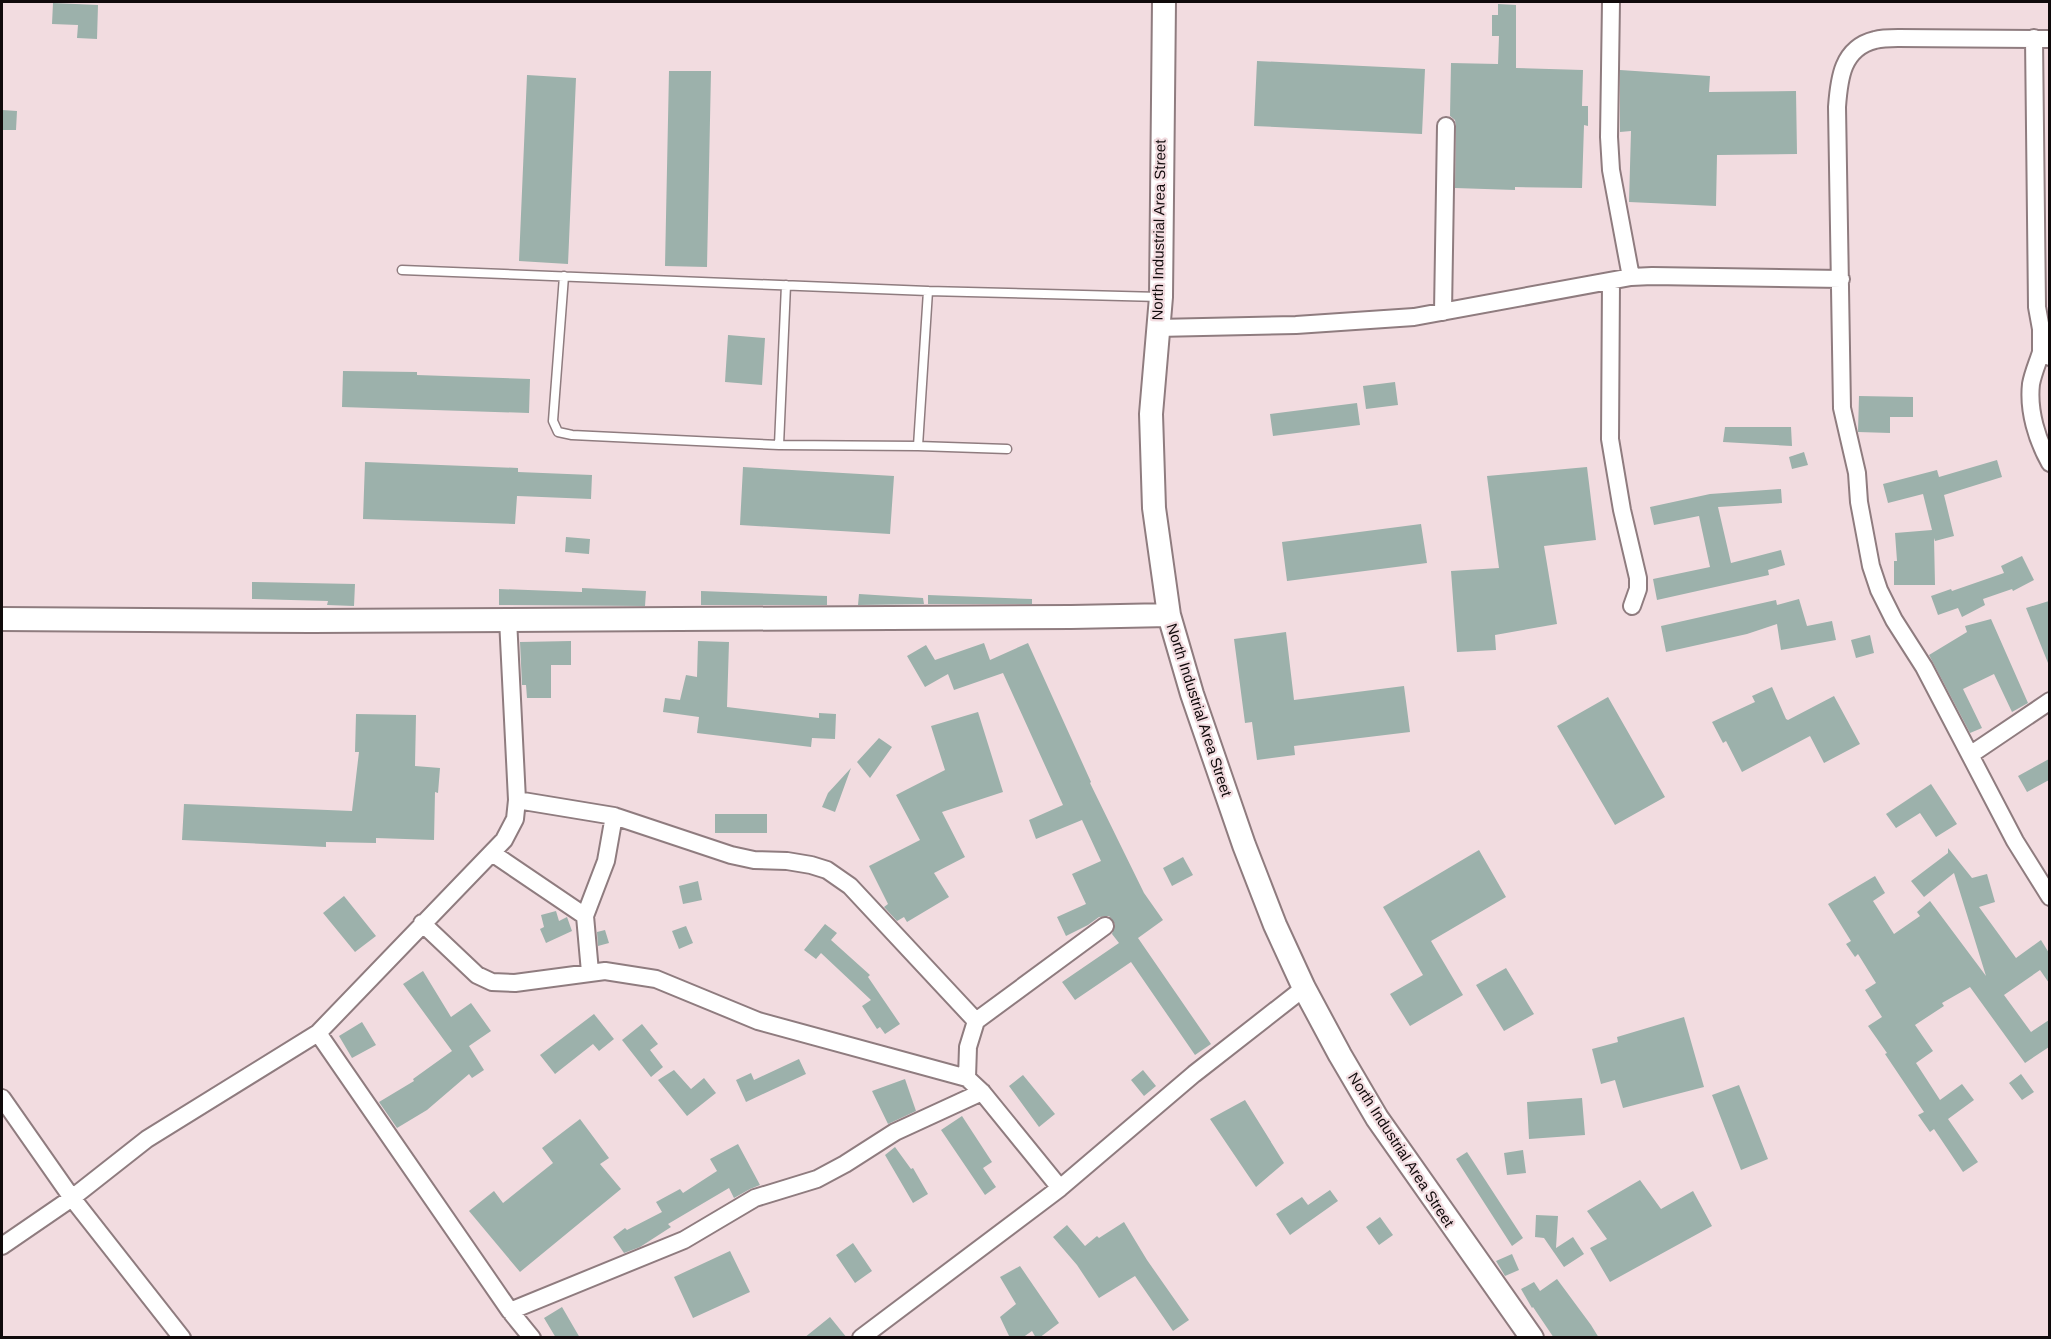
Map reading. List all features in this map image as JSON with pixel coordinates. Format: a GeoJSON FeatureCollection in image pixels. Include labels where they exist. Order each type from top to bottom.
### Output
{"type":"FeatureCollection","features":[{"type":"Feature","properties":{"kind":"main road","name":"North Industrial Area Street"},"geometry":{"type":"LineString","coordinates":[[1164,2],[1161,297],[1151,414],[1154,508],[1169,615],[1240,835],[1275,925],[1304,988],[1377,1118],[1532,1338]]}},
{"type":"Feature","properties":{"kind":"main road"},"geometry":{"type":"LineString","coordinates":[[2,619],[312,621],[1169,615]]}},
{"type":"Feature","properties":{"kind":"street"},"geometry":{"type":"LineString","coordinates":[[1611,2],[1611,170],[1631,278]]}},
{"type":"Feature","properties":{"kind":"street"},"geometry":{"type":"LineString","coordinates":[[2049,463],[2036,431],[2031,400],[2031,386],[2045,354],[2037,307],[2036,253],[2042,39],[1875,39],[1849,55],[1840,76],[1837,107],[1842,408],[1857,473],[1859,502],[1871,566],[1879,590],[1894,620],[1924,667],[2015,841],[2049,897]]}},
{"type":"Feature","properties":{"kind":"street"},"geometry":{"type":"LineString","coordinates":[[1443,312],[1446,126]]}},
{"type":"Feature","properties":{"kind":"street"},"geometry":{"type":"LineString","coordinates":[[1157,328],[1296,326],[1362,322],[1443,312],[1611,281],[1652,276],[1840,279]]}},
{"type":"Feature","properties":{"kind":"street"},"geometry":{"type":"LineString","coordinates":[[1611,281],[1610,439],[1622,510],[1638,578],[1638,589],[1632,606]]}},
{"type":"Feature","properties":{"kind":"street"},"geometry":{"type":"LineString","coordinates":[[2,1246],[72,1198],[147,1139],[318,1033],[504,840],[515,819],[517,800],[508,619]]}},
{"type":"Feature","properties":{"kind":"street"},"geometry":{"type":"LineString","coordinates":[[1970,755],[2049,701]]}},
{"type":"Feature","properties":{"kind":"street"},"geometry":{"type":"LineString","coordinates":[[517,800],[614,816],[731,855],[754,860],[787,861],[827,870],[850,886],[976,1021]]}},
{"type":"Feature","properties":{"kind":"street"},"geometry":{"type":"LineString","coordinates":[[590,972],[585,916],[606,861],[614,816]]}},
{"type":"Feature","properties":{"kind":"street"},"geometry":{"type":"LineString","coordinates":[[492,853],[585,916]]}},
{"type":"Feature","properties":{"kind":"street"},"geometry":{"type":"LineString","coordinates":[[422,923],[477,975],[492,982],[515,983],[605,971],[656,979],[758,1021],[967,1078],[982,1092],[1060,1188]]}},
{"type":"Feature","properties":{"kind":"street"},"geometry":{"type":"LineString","coordinates":[[967,1078],[968,1047],[976,1021],[1105,926]]}},
{"type":"Feature","properties":{"kind":"street"},"geometry":{"type":"LineString","coordinates":[[861,1338],[1060,1188],[1194,1074],[1304,988]]}},
{"type":"Feature","properties":{"kind":"street"},"geometry":{"type":"LineString","coordinates":[[318,1033],[510,1311],[532,1338]]}},
{"type":"Feature","properties":{"kind":"street"},"geometry":{"type":"LineString","coordinates":[[510,1311],[684,1240],[755,1198],[817,1179],[896,1132],[982,1092]]}},
{"type":"Feature","properties":{"kind":"street"},"geometry":{"type":"LineString","coordinates":[[2,1098],[72,1198],[182,1338]]}},
{"type":"Feature","properties":{"kind":"lane"},"geometry":{"type":"LineString","coordinates":[[402,270],[928,291],[1161,297]]}},
{"type":"Feature","properties":{"kind":"lane"},"geometry":{"type":"LineString","coordinates":[[564,276],[553,421],[558,432],[572,435],[779,445],[1006,449]]}},
{"type":"Feature","properties":{"kind":"lane"},"geometry":{"type":"LineString","coordinates":[[779,445],[786,285]]}},
{"type":"Feature","properties":{"kind":"lane"},"geometry":{"type":"LineString","coordinates":[[918,446],[928,291]]}},
{"type":"Feature","properties":{"kind":"building"},"geometry":{"type":"Polygon","coordinates":[[[53,3],[98,5],[97,39],[77,38],[78,25],[52,24],[53,3]]]}},
{"type":"Feature","properties":{"kind":"building"},"geometry":{"type":"Polygon","coordinates":[[[1498,4],[1516,5],[1516,68],[1583,70],[1582,106],[1588,106],[1588,126],[1584,125],[1582,188],[1515,187],[1515,190],[1455,188],[1456,126],[1455,120],[1450,116],[1451,63],[1498,64],[1499,36],[1492,36],[1492,15],[1498,15],[1498,4]]]}},
{"type":"Feature","properties":{"kind":"building"},"geometry":{"type":"Polygon","coordinates":[[[1257,61],[1425,69],[1422,134],[1254,126],[1257,61]]]}},
{"type":"Feature","properties":{"kind":"building"},"geometry":{"type":"Polygon","coordinates":[[[1620,70],[1710,76],[1709,92],[1796,91],[1797,154],[1717,155],[1716,206],[1629,202],[1631,131],[1620,132],[1620,70]]]}},
{"type":"Feature","properties":{"kind":"building"},"geometry":{"type":"Polygon","coordinates":[[[669,71],[711,71],[707,267],[665,266],[669,71]]]}},
{"type":"Feature","properties":{"kind":"building"},"geometry":{"type":"Polygon","coordinates":[[[527,75],[576,78],[568,264],[519,261],[527,75]]]}},
{"type":"Feature","properties":{"kind":"building"},"geometry":{"type":"Polygon","coordinates":[[[2,110],[17,111],[16,130],[2,130],[2,110]]]}},
{"type":"Feature","properties":{"kind":"building"},"geometry":{"type":"Polygon","coordinates":[[[728,335],[765,338],[762,385],[725,382],[728,335]]]}},
{"type":"Feature","properties":{"kind":"building"},"geometry":{"type":"Polygon","coordinates":[[[343,371],[417,372],[417,375],[530,379],[529,413],[342,407],[343,371]]]}},
{"type":"Feature","properties":{"kind":"building"},"geometry":{"type":"Polygon","coordinates":[[[1395,382],[1398,405],[1366,409],[1363,386],[1395,382]]]}},
{"type":"Feature","properties":{"kind":"building"},"geometry":{"type":"Polygon","coordinates":[[[1859,396],[1913,397],[1913,417],[1890,417],[1890,433],[1858,432],[1859,396]]]}},
{"type":"Feature","properties":{"kind":"building"},"geometry":{"type":"Polygon","coordinates":[[[1357,403],[1360,425],[1273,436],[1270,414],[1357,403]]]}},
{"type":"Feature","properties":{"kind":"building"},"geometry":{"type":"Polygon","coordinates":[[[1725,427],[1791,427],[1792,446],[1723,442],[1725,427]]]}},
{"type":"Feature","properties":{"kind":"building"},"geometry":{"type":"Polygon","coordinates":[[[1804,452],[1808,465],[1792,469],[1789,457],[1804,452]]]}},
{"type":"Feature","properties":{"kind":"building"},"geometry":{"type":"Polygon","coordinates":[[[1997,460],[2002,477],[1944,495],[1954,536],[1935,541],[1934,538],[1935,585],[1894,585],[1894,561],[1897,561],[1895,533],[1932,530],[1923,494],[1888,503],[1883,484],[1937,470],[1939,477],[1997,460]]]}},
{"type":"Feature","properties":{"kind":"building"},"geometry":{"type":"Polygon","coordinates":[[[365,462],[518,468],[518,472],[592,475],[591,499],[517,496],[515,524],[363,519],[365,462]]]}},
{"type":"Feature","properties":{"kind":"building"},"geometry":{"type":"Polygon","coordinates":[[[743,467],[894,476],[890,534],[740,525],[743,467]]]}},
{"type":"Feature","properties":{"kind":"building"},"geometry":{"type":"Polygon","coordinates":[[[1587,467],[1596,540],[1544,546],[1557,624],[1495,635],[1496,650],[1457,652],[1451,571],[1499,568],[1487,476],[1587,467]]]}},
{"type":"Feature","properties":{"kind":"building"},"geometry":{"type":"Polygon","coordinates":[[[1781,489],[1782,503],[1718,507],[1731,563],[1781,550],[1785,565],[1768,570],[1769,575],[1657,600],[1653,579],[1710,567],[1699,516],[1654,525],[1650,507],[1710,494],[1781,489]]]}},
{"type":"Feature","properties":{"kind":"building"},"geometry":{"type":"Polygon","coordinates":[[[1421,524],[1427,563],[1287,581],[1282,542],[1421,524]]]}},
{"type":"Feature","properties":{"kind":"building"},"geometry":{"type":"Polygon","coordinates":[[[566,537],[590,539],[589,554],[565,552],[566,537]]]}},
{"type":"Feature","properties":{"kind":"building"},"geometry":{"type":"Polygon","coordinates":[[[2022,556],[2034,580],[2013,591],[2012,589],[1983,599],[1985,605],[1962,617],[1958,608],[1938,615],[1931,596],[2004,573],[2001,566],[2022,556]]]}},
{"type":"Feature","properties":{"kind":"building"},"geometry":{"type":"Polygon","coordinates":[[[252,582],[355,584],[354,606],[327,605],[328,601],[252,599],[252,582]]]}},
{"type":"Feature","properties":{"kind":"building"},"geometry":{"type":"Polygon","coordinates":[[[582,588],[646,591],[645,606],[499,605],[499,589],[582,592],[582,588]]]}},
{"type":"Feature","properties":{"kind":"building"},"geometry":{"type":"Polygon","coordinates":[[[701,591],[827,596],[827,605],[701,605],[701,591]]]}},
{"type":"Feature","properties":{"kind":"building"},"geometry":{"type":"Polygon","coordinates":[[[859,594],[923,598],[924,604],[858,605],[859,594]]]}},
{"type":"Feature","properties":{"kind":"building"},"geometry":{"type":"Polygon","coordinates":[[[928,595],[1032,599],[1032,604],[928,604],[928,595]]]}},
{"type":"Feature","properties":{"kind":"building"},"geometry":{"type":"Polygon","coordinates":[[[1799,599],[1807,626],[1832,621],[1836,640],[1781,650],[1777,624],[1747,634],[1666,652],[1661,626],[1776,600],[1777,605],[1799,599]]]}},
{"type":"Feature","properties":{"kind":"building"},"geometry":{"type":"Polygon","coordinates":[[[2049,601],[2049,663],[2048,663],[2026,608],[2049,601]]]}},
{"type":"Feature","properties":{"kind":"building"},"geometry":{"type":"Polygon","coordinates":[[[1991,619],[2028,703],[2012,712],[1994,674],[1963,689],[1982,728],[1970,733],[1929,655],[1967,632],[1965,626],[1991,619]]]}},
{"type":"Feature","properties":{"kind":"building"},"geometry":{"type":"Polygon","coordinates":[[[1286,632],[1294,700],[1404,686],[1410,732],[1294,746],[1295,755],[1257,760],[1252,722],[1245,723],[1234,639],[1286,632]]]}},
{"type":"Feature","properties":{"kind":"building"},"geometry":{"type":"Polygon","coordinates":[[[1870,635],[1874,653],[1856,658],[1851,640],[1870,635]]]}},
{"type":"Feature","properties":{"kind":"building"},"geometry":{"type":"Polygon","coordinates":[[[571,641],[571,665],[551,665],[551,698],[527,698],[526,685],[522,685],[520,642],[571,641]]]}},
{"type":"Feature","properties":{"kind":"building"},"geometry":{"type":"Polygon","coordinates":[[[698,641],[729,642],[727,707],[819,718],[819,713],[836,714],[835,739],[812,738],[811,747],[697,733],[699,717],[663,712],[665,698],[680,700],[686,675],[697,677],[698,641]]]}},
{"type":"Feature","properties":{"kind":"building"},"geometry":{"type":"Polygon","coordinates":[[[984,643],[990,660],[1028,643],[1090,783],[1144,893],[1163,920],[1138,938],[1211,1044],[1195,1055],[1131,962],[1075,1000],[1062,982],[1119,943],[1112,934],[1115,924],[1109,916],[1099,917],[1066,936],[1057,917],[1086,904],[1072,874],[1101,861],[1082,820],[1036,839],[1029,820],[1063,805],[1003,673],[954,690],[948,674],[925,687],[907,656],[926,645],[935,660],[984,643]]]}},
{"type":"Feature","properties":{"kind":"building"},"geometry":{"type":"Polygon","coordinates":[[[1772,687],[1788,720],[1834,696],[1860,744],[1824,763],[1810,736],[1742,772],[1726,741],[1723,743],[1712,722],[1755,702],[1752,696],[1772,687]]]}},
{"type":"Feature","properties":{"kind":"building"},"geometry":{"type":"Polygon","coordinates":[[[1608,697],[1665,797],[1615,825],[1557,726],[1608,697]]]}},
{"type":"Feature","properties":{"kind":"building"},"geometry":{"type":"Polygon","coordinates":[[[978,712],[1003,792],[942,812],[965,857],[934,873],[949,897],[907,922],[904,917],[897,921],[884,907],[888,904],[869,866],[920,840],[896,795],[945,770],[931,726],[978,712]]]}},
{"type":"Feature","properties":{"kind":"building"},"geometry":{"type":"Polygon","coordinates":[[[356,714],[416,715],[415,766],[440,768],[438,793],[435,792],[434,840],[376,838],[376,843],[326,842],[326,847],[182,840],[184,804],[352,811],[359,752],[355,752],[356,714]]]}},
{"type":"Feature","properties":{"kind":"building"},"geometry":{"type":"Polygon","coordinates":[[[879,738],[892,747],[870,778],[857,762],[879,738]]]}},
{"type":"Feature","properties":{"kind":"building"},"geometry":{"type":"Polygon","coordinates":[[[2049,759],[2049,780],[2027,792],[2018,776],[2049,759]]]}},
{"type":"Feature","properties":{"kind":"building"},"geometry":{"type":"Polygon","coordinates":[[[851,768],[835,812],[822,807],[828,793],[851,768]]]}},
{"type":"Feature","properties":{"kind":"building"},"geometry":{"type":"Polygon","coordinates":[[[1931,784],[1957,824],[1936,837],[1920,813],[1896,828],[1886,814],[1931,784]]]}},
{"type":"Feature","properties":{"kind":"building"},"geometry":{"type":"Polygon","coordinates":[[[715,814],[767,814],[767,833],[715,833],[715,814]]]}},
{"type":"Feature","properties":{"kind":"building"},"geometry":{"type":"Polygon","coordinates":[[[1948,848],[1972,878],[1987,874],[1995,902],[1979,907],[2016,958],[2041,940],[2049,953],[2049,983],[2040,970],[2004,995],[2031,1032],[2049,1020],[2049,1047],[2025,1063],[1970,987],[1942,1003],[1944,1006],[1915,1025],[1933,1051],[1916,1063],[1940,1100],[1962,1084],[1974,1100],[1948,1119],[1978,1162],[1963,1172],[1934,1129],[1930,1132],[1918,1115],[1924,1112],[1868,1026],[1882,1017],[1865,990],[1876,983],[1858,954],[1855,957],[1846,944],[1851,941],[1828,904],[1875,876],[1885,893],[1873,901],[1894,934],[1920,916],[1917,912],[1930,901],[1986,976],[1954,873],[1924,897],[1911,881],[1948,853],[1948,848]]]}},
{"type":"Feature","properties":{"kind":"building"},"geometry":{"type":"Polygon","coordinates":[[[1479,850],[1506,897],[1431,941],[1463,995],[1410,1026],[1390,994],[1423,975],[1383,907],[1479,850]]]}},
{"type":"Feature","properties":{"kind":"building"},"geometry":{"type":"Polygon","coordinates":[[[1183,857],[1193,875],[1172,886],[1163,868],[1183,857]]]}},
{"type":"Feature","properties":{"kind":"building"},"geometry":{"type":"Polygon","coordinates":[[[698,881],[702,900],[683,904],[679,886],[698,881]]]}},
{"type":"Feature","properties":{"kind":"building"},"geometry":{"type":"Polygon","coordinates":[[[344,896],[376,936],[355,952],[323,913],[344,896]]]}},
{"type":"Feature","properties":{"kind":"building"},"geometry":{"type":"Polygon","coordinates":[[[556,911],[559,921],[567,917],[572,931],[546,943],[540,929],[544,927],[541,915],[556,911]]]}},
{"type":"Feature","properties":{"kind":"building"},"geometry":{"type":"Polygon","coordinates":[[[825,924],[837,933],[831,940],[870,975],[868,977],[900,1024],[885,1034],[880,1027],[877,1029],[862,1006],[871,1000],[821,953],[816,959],[804,950],[825,924]]]}},
{"type":"Feature","properties":{"kind":"building"},"geometry":{"type":"Polygon","coordinates":[[[686,926],[693,943],[679,949],[672,931],[686,926]]]}},
{"type":"Feature","properties":{"kind":"building"},"geometry":{"type":"Polygon","coordinates":[[[605,930],[609,943],[598,946],[597,932],[605,930]]]}},
{"type":"Feature","properties":{"kind":"building"},"geometry":{"type":"Polygon","coordinates":[[[1506,968],[1534,1014],[1504,1031],[1476,985],[1506,968]]]}},
{"type":"Feature","properties":{"kind":"building"},"geometry":{"type":"Polygon","coordinates":[[[423,971],[451,1017],[471,1003],[491,1031],[469,1046],[484,1070],[472,1078],[469,1074],[427,1110],[397,1128],[379,1102],[414,1081],[413,1079],[452,1051],[403,984],[423,971]]]}},
{"type":"Feature","properties":{"kind":"building"},"geometry":{"type":"Polygon","coordinates":[[[594,1014],[614,1039],[599,1051],[593,1044],[555,1074],[540,1055],[594,1014]]]}},
{"type":"Feature","properties":{"kind":"building"},"geometry":{"type":"Polygon","coordinates":[[[1684,1017],[1704,1087],[1623,1108],[1615,1080],[1601,1084],[1592,1049],[1618,1042],[1617,1037],[1684,1017]]]}},
{"type":"Feature","properties":{"kind":"building"},"geometry":{"type":"Polygon","coordinates":[[[362,1022],[376,1045],[352,1058],[339,1036],[362,1022]]]}},
{"type":"Feature","properties":{"kind":"building"},"geometry":{"type":"Polygon","coordinates":[[[642,1024],[658,1044],[650,1050],[663,1067],[651,1077],[622,1040],[642,1024]]]}},
{"type":"Feature","properties":{"kind":"building"},"geometry":{"type":"Polygon","coordinates":[[[799,1059],[806,1074],[746,1102],[736,1080],[751,1073],[754,1080],[799,1059]]]}},
{"type":"Feature","properties":{"kind":"building"},"geometry":{"type":"Polygon","coordinates":[[[674,1070],[691,1089],[704,1078],[716,1093],[687,1116],[658,1080],[674,1070]]]}},
{"type":"Feature","properties":{"kind":"building"},"geometry":{"type":"Polygon","coordinates":[[[1143,1070],[1156,1086],[1144,1096],[1131,1080],[1143,1070]]]}},
{"type":"Feature","properties":{"kind":"building"},"geometry":{"type":"Polygon","coordinates":[[[2021,1074],[2034,1092],[2022,1100],[2009,1083],[2021,1074]]]}},
{"type":"Feature","properties":{"kind":"building"},"geometry":{"type":"Polygon","coordinates":[[[1023,1075],[1055,1114],[1039,1127],[1009,1086],[1023,1075]]]}},
{"type":"Feature","properties":{"kind":"building"},"geometry":{"type":"Polygon","coordinates":[[[905,1079],[916,1111],[888,1124],[872,1091],[905,1079]]]}},
{"type":"Feature","properties":{"kind":"building"},"geometry":{"type":"Polygon","coordinates":[[[1739,1085],[1768,1159],[1741,1170],[1712,1095],[1739,1085]]]}},
{"type":"Feature","properties":{"kind":"building"},"geometry":{"type":"Polygon","coordinates":[[[1582,1098],[1585,1135],[1529,1139],[1527,1102],[1582,1098]]]}},
{"type":"Feature","properties":{"kind":"building"},"geometry":{"type":"Polygon","coordinates":[[[1245,1100],[1284,1163],[1256,1187],[1210,1119],[1245,1100]]]}},
{"type":"Feature","properties":{"kind":"building"},"geometry":{"type":"Polygon","coordinates":[[[962,1116],[992,1162],[983,1168],[996,1187],[985,1195],[941,1130],[962,1116]]]}},
{"type":"Feature","properties":{"kind":"building"},"geometry":{"type":"Polygon","coordinates":[[[580,1119],[609,1158],[600,1164],[621,1189],[520,1272],[469,1211],[494,1191],[503,1203],[553,1163],[542,1148],[580,1119]]]}},
{"type":"Feature","properties":{"kind":"building"},"geometry":{"type":"Polygon","coordinates":[[[738,1144],[760,1185],[734,1198],[729,1188],[668,1224],[671,1227],[640,1247],[624,1253],[613,1237],[625,1228],[627,1230],[662,1212],[656,1202],[680,1189],[683,1193],[717,1171],[710,1159],[738,1144]]]}},
{"type":"Feature","properties":{"kind":"building"},"geometry":{"type":"Polygon","coordinates":[[[895,1147],[911,1169],[913,1168],[928,1194],[913,1203],[885,1155],[895,1147]]]}},
{"type":"Feature","properties":{"kind":"building"},"geometry":{"type":"Polygon","coordinates":[[[1523,1150],[1526,1173],[1507,1175],[1504,1153],[1523,1150]]]}},
{"type":"Feature","properties":{"kind":"building"},"geometry":{"type":"Polygon","coordinates":[[[1467,1152],[1523,1238],[1512,1246],[1456,1159],[1467,1152]]]}},
{"type":"Feature","properties":{"kind":"building"},"geometry":{"type":"Polygon","coordinates":[[[1640,1180],[1661,1209],[1693,1191],[1712,1226],[1610,1282],[1590,1248],[1607,1239],[1587,1211],[1640,1180]]]}},
{"type":"Feature","properties":{"kind":"building"},"geometry":{"type":"Polygon","coordinates":[[[1330,1190],[1338,1201],[1290,1235],[1276,1214],[1302,1197],[1308,1205],[1330,1190]]]}},
{"type":"Feature","properties":{"kind":"building"},"geometry":{"type":"Polygon","coordinates":[[[1536,1215],[1558,1216],[1556,1248],[1573,1237],[1584,1254],[1564,1267],[1544,1238],[1535,1237],[1536,1215]]]}},
{"type":"Feature","properties":{"kind":"building"},"geometry":{"type":"Polygon","coordinates":[[[1380,1217],[1393,1235],[1379,1245],[1366,1227],[1380,1217]]]}},
{"type":"Feature","properties":{"kind":"building"},"geometry":{"type":"Polygon","coordinates":[[[1124,1222],[1147,1260],[1189,1320],[1173,1331],[1135,1276],[1099,1298],[1077,1265],[1053,1237],[1067,1225],[1085,1246],[1097,1236],[1099,1238],[1124,1222]]]}},
{"type":"Feature","properties":{"kind":"building"},"geometry":{"type":"Polygon","coordinates":[[[853,1243],[872,1271],[855,1283],[836,1255],[853,1243]]]}},
{"type":"Feature","properties":{"kind":"building"},"geometry":{"type":"Polygon","coordinates":[[[730,1251],[750,1292],[693,1318],[674,1277],[730,1251]]]}},
{"type":"Feature","properties":{"kind":"building"},"geometry":{"type":"Polygon","coordinates":[[[1512,1254],[1519,1270],[1505,1276],[1496,1261],[1512,1254]]]}},
{"type":"Feature","properties":{"kind":"building"},"geometry":{"type":"Polygon","coordinates":[[[1020,1266],[1059,1323],[1039,1338],[1036,1338],[1032,1331],[1022,1338],[1010,1338],[1000,1317],[1016,1304],[1000,1277],[1020,1266]]]}},
{"type":"Feature","properties":{"kind":"building"},"geometry":{"type":"Polygon","coordinates":[[[1557,1279],[1599,1338],[1554,1338],[1521,1289],[1534,1282],[1540,1291],[1557,1279]]]}},
{"type":"Feature","properties":{"kind":"building"},"geometry":{"type":"Polygon","coordinates":[[[562,1307],[580,1338],[556,1338],[544,1318],[562,1307]]]}},
{"type":"Feature","properties":{"kind":"building"},"geometry":{"type":"Polygon","coordinates":[[[830,1317],[847,1338],[804,1338],[830,1317]]]}}]}
